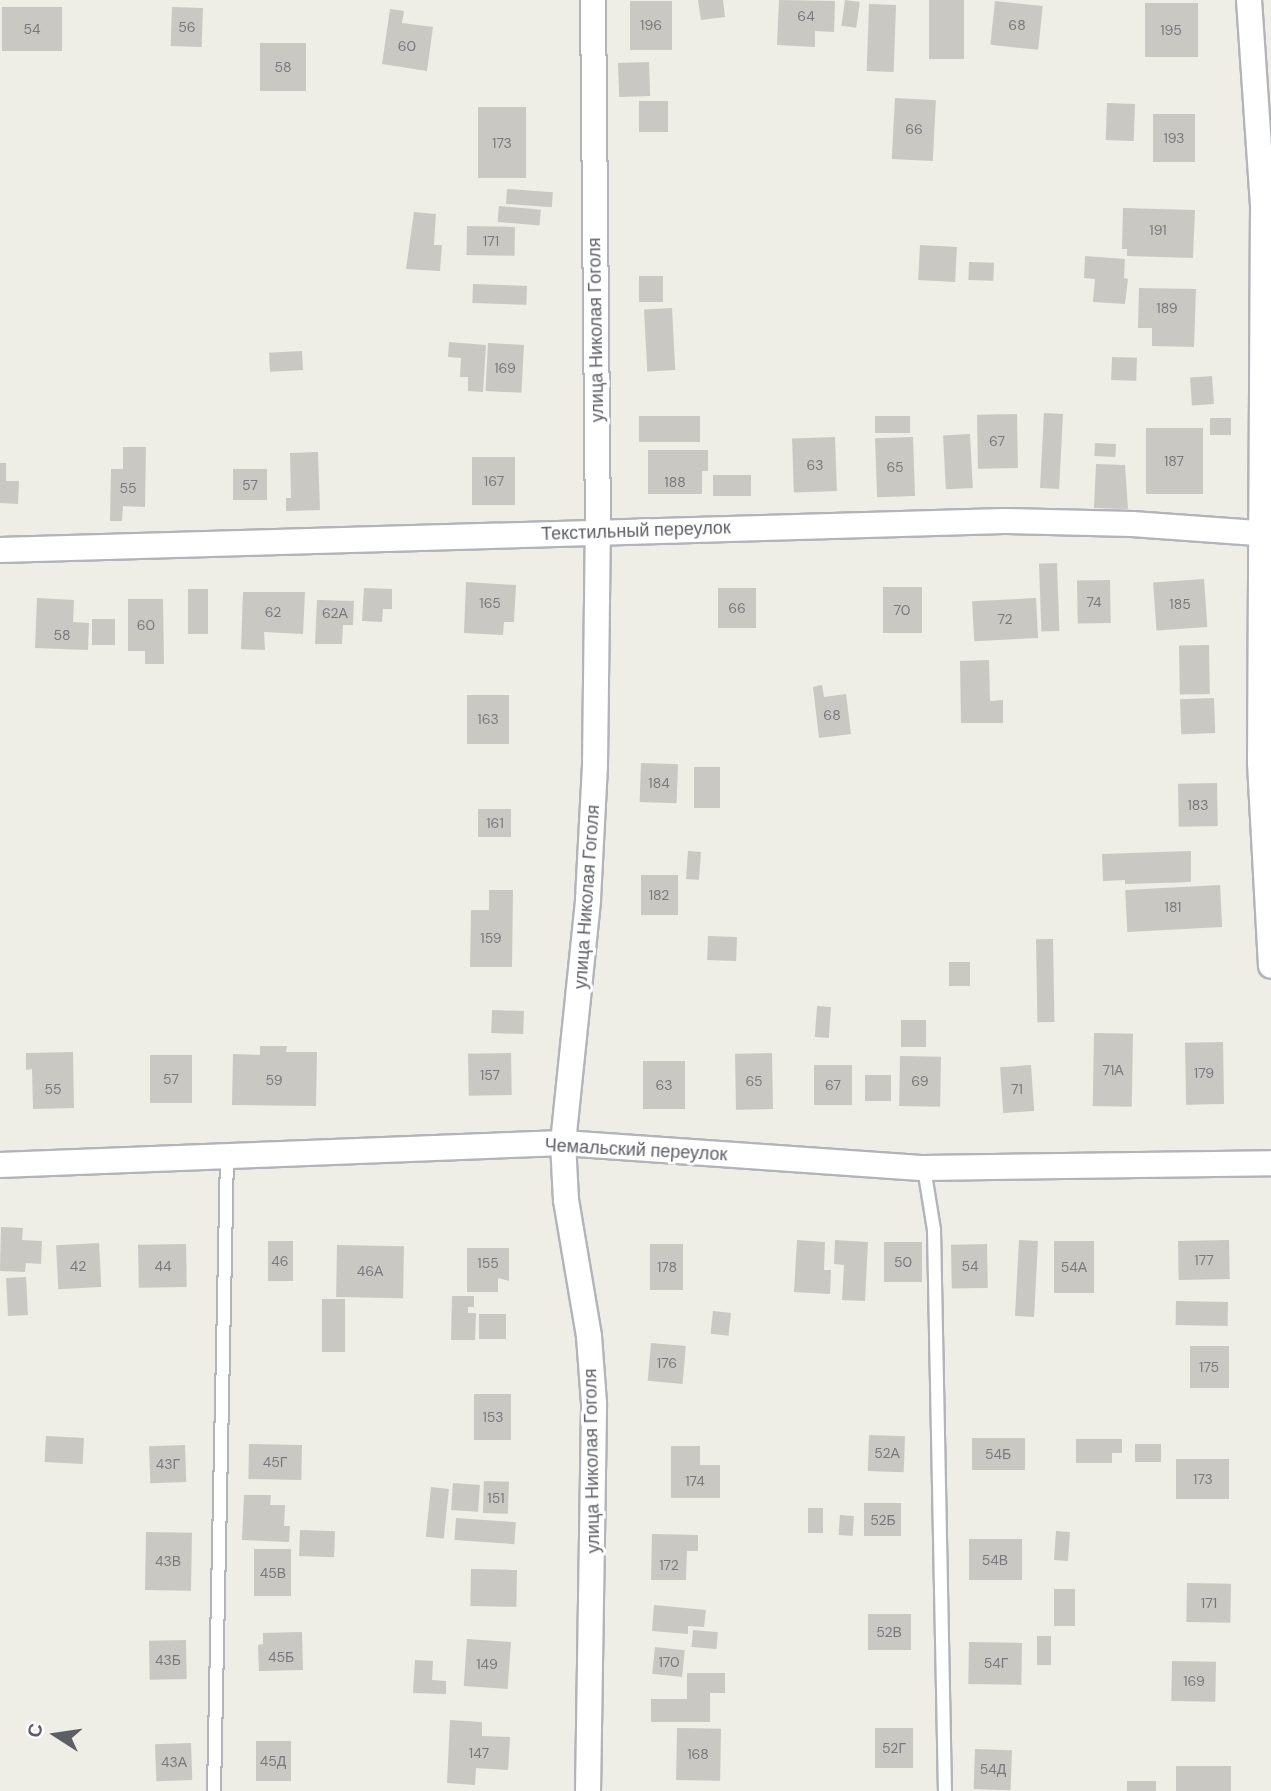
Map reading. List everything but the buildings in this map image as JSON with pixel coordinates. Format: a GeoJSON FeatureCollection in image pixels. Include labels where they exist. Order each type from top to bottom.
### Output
{"type":"FeatureCollection","features":[{"type":"Feature","properties":{"kind":"street","name":"улица Николая Гоголя"},"geometry":{"type":"LineString","coordinates":[[587,1791],[594,1403],[589,1336],[566,1200],[563,1143],[589,899],[595,764],[598,531],[593,0]]}},
{"type":"Feature","properties":{"kind":"street"},"geometry":{"type":"LineString","coordinates":[[1249,0],[1263,206],[1267,533],[1259,762],[1271,966]]}},
{"type":"Feature","properties":{"kind":"street","name":"Текстильный переулок"},"geometry":{"type":"LineString","coordinates":[[0,550],[1004,521],[1132,524],[1267,533]]}},
{"type":"Feature","properties":{"kind":"street","name":"Чемальский переулок"},"geometry":{"type":"LineString","coordinates":[[0,1165],[563,1143],[925,1168],[1271,1163]]}},
{"type":"Feature","properties":{"kind":"lane"},"geometry":{"type":"LineString","coordinates":[[214,1791],[227,1155]]}},
{"type":"Feature","properties":{"kind":"lane"},"geometry":{"type":"LineString","coordinates":[[925,1168],[934,1230],[945,1791]]}}]}
